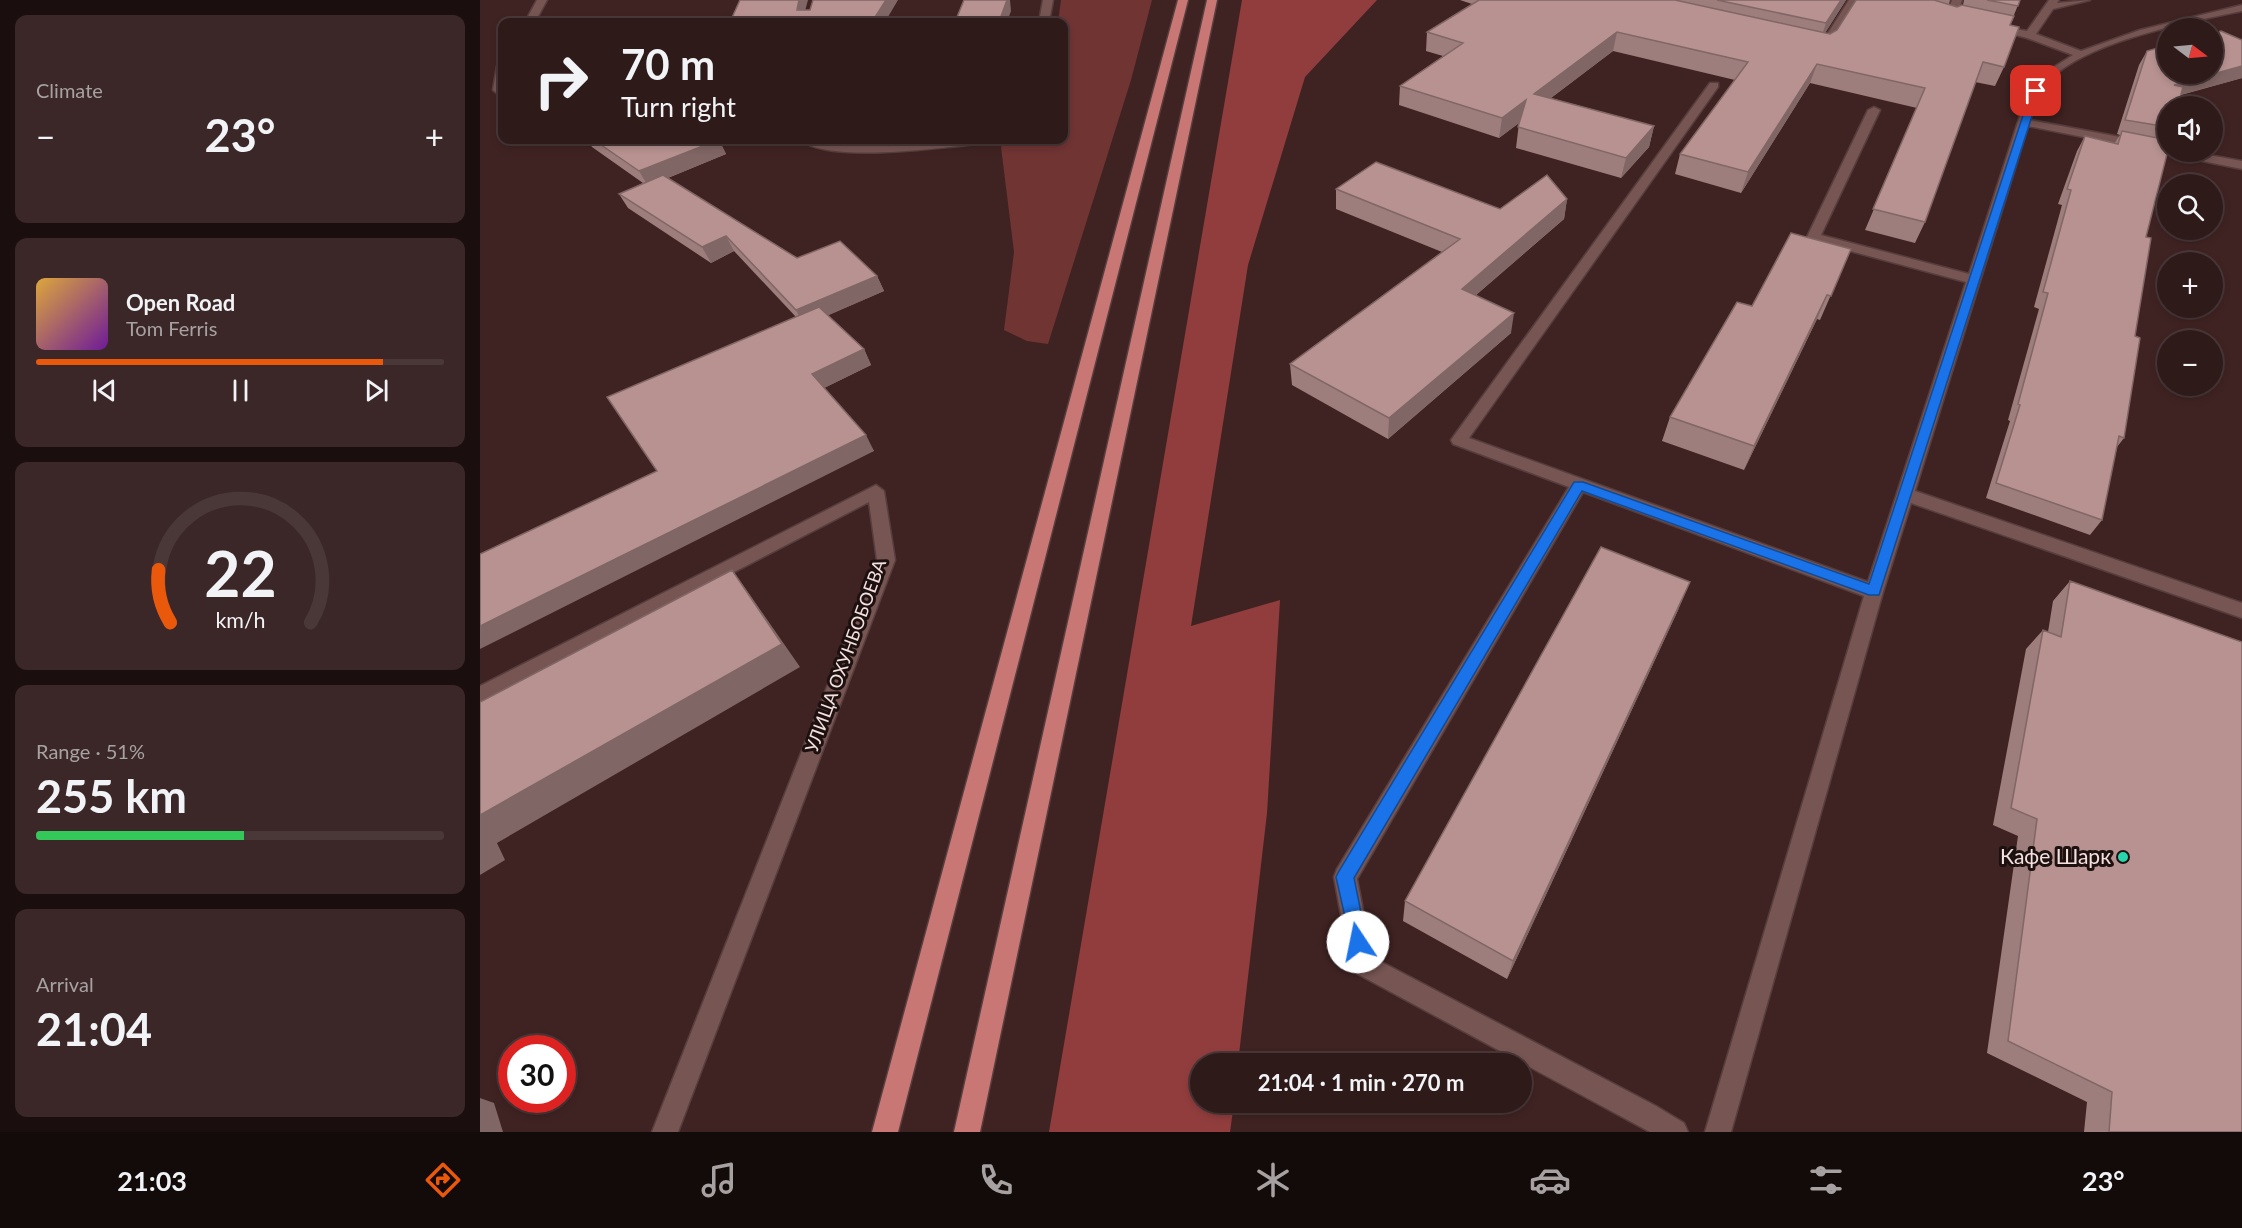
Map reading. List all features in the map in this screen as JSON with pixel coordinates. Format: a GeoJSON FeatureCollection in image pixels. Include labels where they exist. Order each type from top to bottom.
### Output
{"type":"FeatureCollection","features":[{"type":"Feature","properties":{"kind":"main road"},"geometry":{"type":"LineString","coordinates":[[885,1132],[1184,0]]}},
{"type":"Feature","properties":{"kind":"main road"},"geometry":{"type":"LineString","coordinates":[[967,1132],[1212,0]]}},
{"type":"Feature","properties":{"kind":"street"},"geometry":{"type":"LineString","coordinates":[[532,18],[542,0]]}},
{"type":"Feature","properties":{"kind":"street"},"geometry":{"type":"LineString","coordinates":[[1045,18],[1048,0]]}},
{"type":"Feature","properties":{"kind":"street"},"geometry":{"type":"LineString","coordinates":[[1812,45],[1824,48],[1854,0]]}},
{"type":"Feature","properties":{"kind":"street"},"geometry":{"type":"LineString","coordinates":[[1950,20],[1957,0]]}},
{"type":"Feature","properties":{"kind":"street"},"geometry":{"type":"LineString","coordinates":[[2030,35],[2052,4],[2085,0]]}},
{"type":"Feature","properties":{"kind":"street"},"geometry":{"type":"LineString","coordinates":[[1718,1132],[1874,592],[2031,100],[2042,82],[2056,69],[2082,55],[2180,23],[2242,8]]}},
{"type":"Feature","properties":{"kind":"street"},"geometry":{"type":"LineString","coordinates":[[1939,17],[1962,22]]}},
{"type":"Feature","properties":{"kind":"street"},"geometry":{"type":"LineString","coordinates":[[1984,26],[2030,35],[2082,55]]}},
{"type":"Feature","properties":{"kind":"street"},"geometry":{"type":"LineString","coordinates":[[1714,85],[1459,440],[1874,592]]}},
{"type":"Feature","properties":{"kind":"street"},"geometry":{"type":"LineString","coordinates":[[1874,111],[1814,237],[1974,279]]}},
{"type":"Feature","properties":{"kind":"street"},"geometry":{"type":"LineString","coordinates":[[2024,122],[2157,148]]}},
{"type":"Feature","properties":{"kind":"street"},"geometry":{"type":"LineString","coordinates":[[820,144],[880,150],[944,144]]}},
{"type":"Feature","properties":{"kind":"street"},"geometry":{"type":"LineString","coordinates":[[2223,161],[2242,164]]}},
{"type":"Feature","properties":{"kind":"street"},"geometry":{"type":"LineString","coordinates":[[1579,485],[1345,877],[1362,964],[1675,1132]]}},
{"type":"Feature","properties":{"kind":"street","name":"УЛИЦА ОХУНБОБОЕВА"},"geometry":{"type":"LineString","coordinates":[[480,696],[876,491],[885,560],[665,1132]]}},
{"type":"Feature","properties":{"kind":"street"},"geometry":{"type":"LineString","coordinates":[[1904,494],[2242,611]]}},
{"type":"Feature","properties":{"kind":"shaded area"},"geometry":{"type":"Polygon","coordinates":[[[1061,0],[1152,0],[1131,80],[1048,344],[1027,341],[1004,330],[1014,252],[1001,147],[1003,144],[1068,144],[1068,18],[1059,18],[1061,0]]]}},
{"type":"Feature","properties":{"kind":"shaded area"},"geometry":{"type":"Polygon","coordinates":[[[1242,0],[1377,0],[1305,77],[1248,265],[1191,626],[1280,600],[1267,813],[1239,1053],[1190,1053],[1190,1113],[1233,1113],[1230,1132],[1049,1132],[1242,0]]]}},
{"type":"Feature","properties":{"kind":"building"},"geometry":{"type":"Polygon","coordinates":[[[740,0],[799,0],[797,10],[810,10],[813,0],[886,0],[875,18],[732,18],[740,0]]]}},
{"type":"Feature","properties":{"kind":"building"},"geometry":{"type":"Polygon","coordinates":[[[964,0],[1007,0],[1000,18],[957,18],[964,0]]]}},
{"type":"Feature","properties":{"kind":"building"},"geometry":{"type":"Polygon","coordinates":[[[1479,0],[1675,0],[1830,34],[1837,30],[1856,0],[1934,0],[1957,7],[1962,5],[2014,16],[2010,25],[2019,27],[2004,67],[1983,62],[1925,222],[1873,209],[1925,88],[1817,64],[1748,172],[1680,154],[1748,62],[1617,32],[1534,94],[1654,126],[1626,158],[1518,127],[1526,100],[1502,118],[1400,86],[1463,43],[1427,32],[1479,0]]]}},
{"type":"Feature","properties":{"kind":"building"},"geometry":{"type":"Polygon","coordinates":[[[1717,0],[1841,0],[1826,23],[1717,0]]]}},
{"type":"Feature","properties":{"kind":"building"},"geometry":{"type":"Polygon","coordinates":[[[1987,0],[2020,0],[2018,6],[1987,0]]]}},
{"type":"Feature","properties":{"kind":"building"},"geometry":{"type":"Polygon","coordinates":[[[2223,32],[2242,40],[2242,66],[2223,71],[2223,32]]]}},
{"type":"Feature","properties":{"kind":"building"},"geometry":{"type":"Polygon","coordinates":[[[2157,48],[2157,84],[2178,84],[2174,85],[2183,87],[2181,96],[2157,96],[2157,125],[2125,120],[2147,51],[2157,48]]]}},
{"type":"Feature","properties":{"kind":"building"},"geometry":{"type":"Polygon","coordinates":[[[2122,131],[2157,138],[2157,162],[2165,162],[2162,174],[2157,174],[2157,194],[2146,237],[2151,238],[2135,336],[2140,338],[2124,438],[2119,436],[2102,520],[1996,483],[2020,405],[2018,404],[2048,293],[2043,292],[2071,190],[2067,189],[2085,136],[2118,144],[2122,131]]]}},
{"type":"Feature","properties":{"kind":"building"},"geometry":{"type":"Polygon","coordinates":[[[600,144],[708,144],[639,171],[600,144]]]}},
{"type":"Feature","properties":{"kind":"building"},"geometry":{"type":"Polygon","coordinates":[[[1376,162],[1500,209],[1547,175],[1567,199],[1462,289],[1514,313],[1389,418],[1290,364],[1460,239],[1336,189],[1376,162]]]}},
{"type":"Feature","properties":{"kind":"building"},"geometry":{"type":"Polygon","coordinates":[[[663,175],[797,258],[840,241],[877,276],[796,310],[726,236],[702,247],[619,194],[663,175]]]}},
{"type":"Feature","properties":{"kind":"building"},"geometry":{"type":"Polygon","coordinates":[[[1791,233],[1851,249],[1831,296],[1827,295],[1754,446],[1670,417],[1737,302],[1752,306],[1791,233]]]}},
{"type":"Feature","properties":{"kind":"building"},"geometry":{"type":"Polygon","coordinates":[[[819,307],[864,349],[812,374],[866,435],[480,626],[480,554],[657,471],[607,397],[819,307]]]}},
{"type":"Feature","properties":{"kind":"building"},"geometry":{"type":"Polygon","coordinates":[[[1601,547],[1690,582],[1513,961],[1405,901],[1601,547]]]}},
{"type":"Feature","properties":{"kind":"building"},"geometry":{"type":"Polygon","coordinates":[[[732,570],[782,644],[480,815],[480,702],[732,570]]]}},
{"type":"Feature","properties":{"kind":"building"},"geometry":{"type":"Polygon","coordinates":[[[2070,581],[2242,642],[2242,1132],[2109,1132],[2112,1092],[2008,1041],[2037,819],[2011,808],[2043,630],[2061,637],[2070,581]]]}},
{"type":"Feature","properties":{"kind":"place","name":"Кафе Шарк"},"geometry":{"type":"Point","coordinates":[2123,857]}},
{"type":"Feature","properties":{"kind":"route"},"geometry":{"type":"LineString","coordinates":[[1358,942],[1345,877],[1579,485],[1874,592],[2027,109],[2036,91]]}}]}
